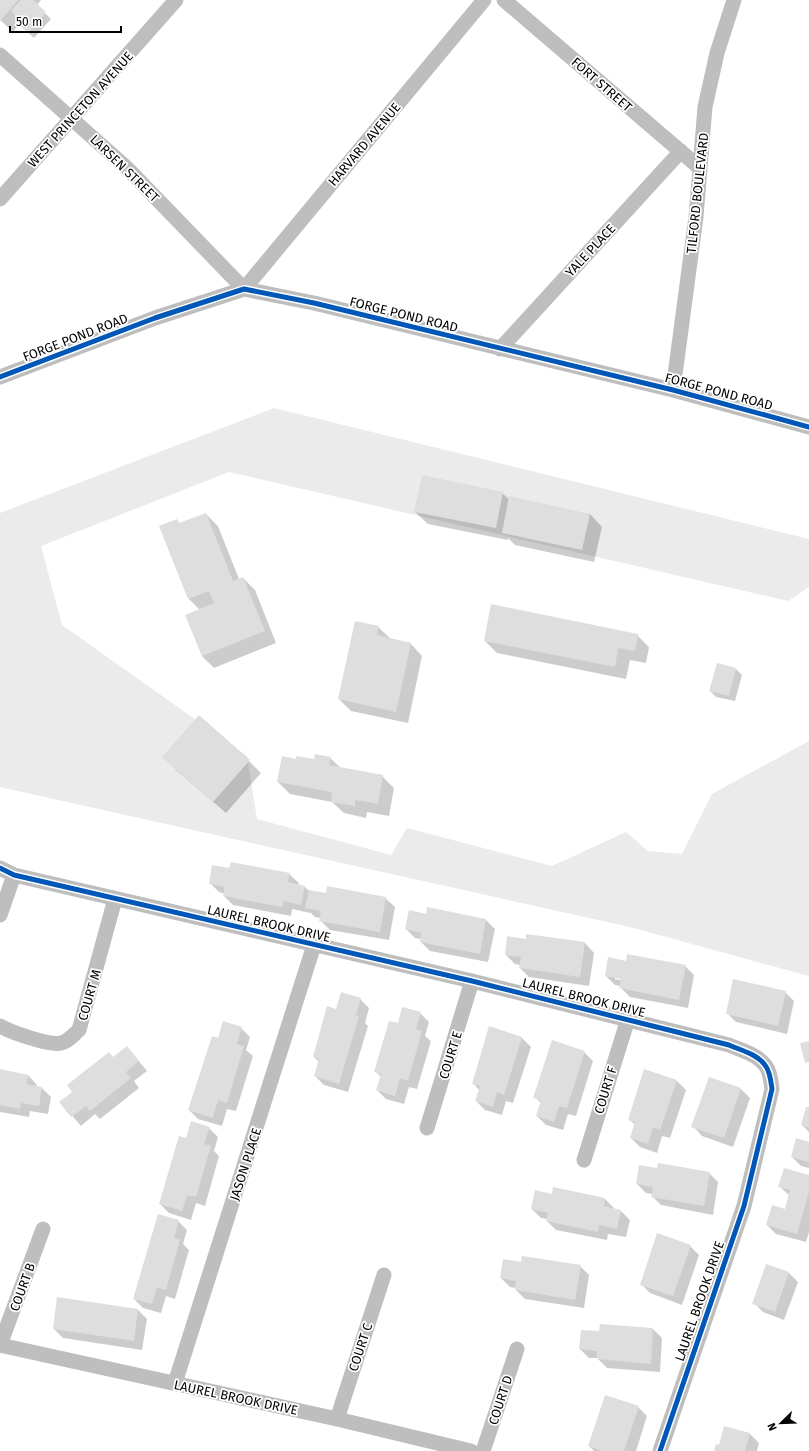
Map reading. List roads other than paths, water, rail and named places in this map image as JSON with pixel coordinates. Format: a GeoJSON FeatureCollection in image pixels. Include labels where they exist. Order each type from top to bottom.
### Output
{"type":"FeatureCollection","features":[{"type":"Feature","properties":{"kind":"street","name":"WEST PRINCETON AVENUE"},"geometry":{"type":"LineString","coordinates":[[0,199],[176,0]]}},
{"type":"Feature","properties":{"kind":"street","name":"HARVARD AVENUE"},"geometry":{"type":"LineString","coordinates":[[244,289],[484,0]]}},
{"type":"Feature","properties":{"kind":"street","name":"FORT STREET"},"geometry":{"type":"LineString","coordinates":[[504,0],[700,168]]}},
{"type":"Feature","properties":{"kind":"street","name":"TILFORD BOULEVARD"},"geometry":{"type":"LineString","coordinates":[[673,390],[696,216],[705,107],[717,53],[734,0]]}},
{"type":"Feature","properties":{"kind":"street","name":"LARSEN STREET"},"geometry":{"type":"LineString","coordinates":[[0,55],[127,168],[244,289]]}},
{"type":"Feature","properties":{"kind":"street","name":"YALE PLACE"},"geometry":{"type":"LineString","coordinates":[[500,349],[681,151]]}},
{"type":"Feature","properties":{"kind":"street","name":"FORGE POND ROAD"},"geometry":{"type":"LineString","coordinates":[[0,377],[155,318],[244,289],[314,303],[673,390],[809,427]]}},
{"type":"Feature","properties":{"kind":"street","name":"LAUREL BROOK DRIVE"},"geometry":{"type":"LineString","coordinates":[[0,868],[14,875],[472,981],[628,1019],[729,1045],[751,1054],[765,1064],[770,1076],[772,1089],[744,1206],[660,1451]]}},
{"type":"Feature","properties":{"kind":"street"},"geometry":{"type":"LineString","coordinates":[[0,915],[14,875]]}},
{"type":"Feature","properties":{"kind":"street","name":"COURT M"},"geometry":{"type":"LineString","coordinates":[[0,1026],[35,1039],[55,1044],[63,1043],[79,1030],[115,899]]}},
{"type":"Feature","properties":{"kind":"street","name":"JASON PLACE"},"geometry":{"type":"LineString","coordinates":[[175,1383],[314,945]]}},
{"type":"Feature","properties":{"kind":"street","name":"COURT E"},"geometry":{"type":"LineString","coordinates":[[427,1128],[472,981]]}},
{"type":"Feature","properties":{"kind":"street","name":"COURT F"},"geometry":{"type":"LineString","coordinates":[[584,1160],[628,1019]]}},
{"type":"Feature","properties":{"kind":"street","name":"COURT B"},"geometry":{"type":"LineString","coordinates":[[0,1345],[43,1229]]}},
{"type":"Feature","properties":{"kind":"street","name":"COURT C"},"geometry":{"type":"LineString","coordinates":[[337,1419],[384,1275]]}},
{"type":"Feature","properties":{"kind":"street","name":"LAUREL BROOK DRIVE"},"geometry":{"type":"LineString","coordinates":[[0,1345],[337,1419],[471,1451]]}},
{"type":"Feature","properties":{"kind":"street","name":"COURT D"},"geometry":{"type":"LineString","coordinates":[[483,1451],[517,1349]]}}]}
